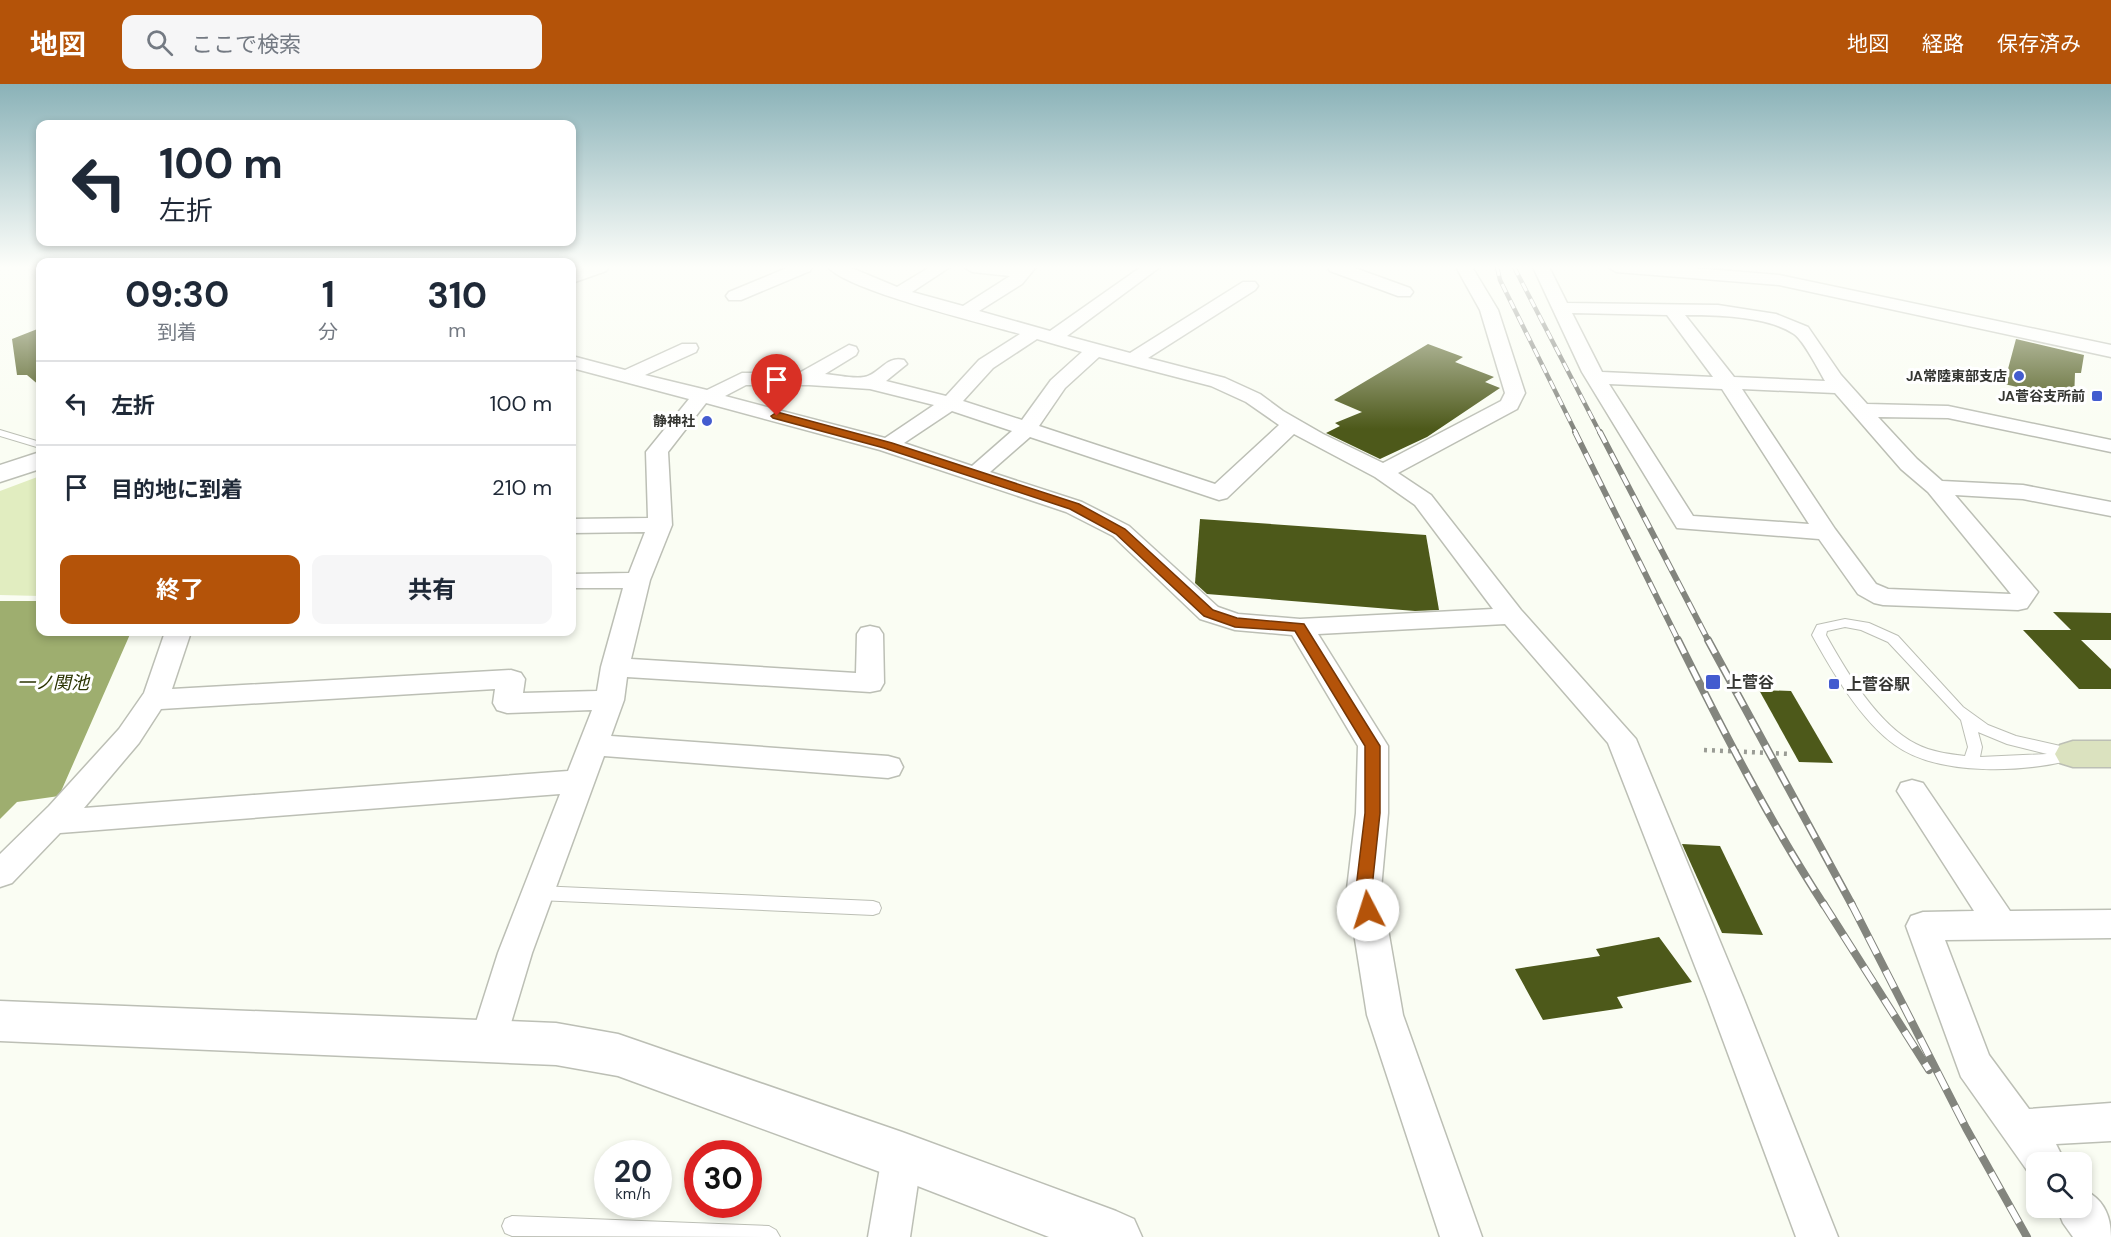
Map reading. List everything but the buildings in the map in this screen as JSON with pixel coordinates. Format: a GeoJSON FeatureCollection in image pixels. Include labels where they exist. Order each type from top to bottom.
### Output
{"type":"FeatureCollection","features":[{"type":"Feature","properties":{"kind":"main road"},"geometry":{"type":"LineString","coordinates":[[2073,754],[2111,754]]}},
{"type":"Feature","properties":{"kind":"street"},"geometry":{"type":"LineString","coordinates":[[991,321],[1218,382],[1253,398],[1292,424],[1383,472],[1423,500],[1512,616],[1622,739],[1725,997],[1817,1237]]}},
{"type":"Feature","properties":{"kind":"street"},"geometry":{"type":"LineString","coordinates":[[888,446],[950,403],[986,364],[1043,336],[1067,321]]}},
{"type":"Feature","properties":{"kind":"street"},"geometry":{"type":"LineString","coordinates":[[1132,360],[1194,321]]}},
{"type":"Feature","properties":{"kind":"street"},"geometry":{"type":"LineString","coordinates":[[1383,472],[1510,405],[1515,393],[1492,321]]}},
{"type":"Feature","properties":{"kind":"street"},"geometry":{"type":"LineString","coordinates":[[1567,321],[1596,378],[1685,523],[1826,532]]}},
{"type":"Feature","properties":{"kind":"street"},"geometry":{"type":"LineString","coordinates":[[1680,321],[1728,383],[1826,532],[1867,589],[1884,597],[2018,602],[2025,592],[1936,487],[1909,464],[1841,387],[1802,331],[1777,321]]}},
{"type":"Feature","properties":{"kind":"street"},"geometry":{"type":"LineString","coordinates":[[1970,321],[2111,351]]}},
{"type":"Feature","properties":{"kind":"street"},"geometry":{"type":"LineString","coordinates":[[625,377],[690,348]]}},
{"type":"Feature","properties":{"kind":"street"},"geometry":{"type":"LineString","coordinates":[[975,474],[1025,430],[1058,384],[1095,350]]}},
{"type":"Feature","properties":{"kind":"street"},"geometry":{"type":"LineString","coordinates":[[803,379],[849,351]]}},
{"type":"Feature","properties":{"kind":"street"},"geometry":{"type":"LineString","coordinates":[[576,363],[888,446],[1074,507],[1120,531],[1209,613],[1235,622],[1300,627],[1512,616]]}},
{"type":"Feature","properties":{"kind":"street"},"geometry":{"type":"LineString","coordinates":[[870,383],[897,364]]}},
{"type":"Feature","properties":{"kind":"street"},"geometry":{"type":"LineString","coordinates":[[1596,378],[1841,387]]}},
{"type":"Feature","properties":{"kind":"street"},"geometry":{"type":"LineString","coordinates":[[489,1041],[515,953],[610,700],[615,667],[638,580],[660,525],[657,452],[705,396],[742,379],[803,379],[870,383],[950,403],[1219,494],[1292,424]]}},
{"type":"Feature","properties":{"kind":"street"},"geometry":{"type":"LineString","coordinates":[[1862,410],[1948,412],[2111,446]]}},
{"type":"Feature","properties":{"kind":"street"},"geometry":{"type":"LineString","coordinates":[[0,474],[36,461]]}},
{"type":"Feature","properties":{"kind":"street"},"geometry":{"type":"LineString","coordinates":[[1936,487],[2023,492],[2111,509]]}},
{"type":"Feature","properties":{"kind":"street"},"geometry":{"type":"LineString","coordinates":[[576,526],[660,525]]}},
{"type":"Feature","properties":{"kind":"street"},"geometry":{"type":"LineString","coordinates":[[576,581],[638,580]]}},
{"type":"Feature","properties":{"kind":"street"},"geometry":{"type":"LineString","coordinates":[[1300,627],[1373,746],[1372,813],[1364,888],[1385,1015],[1461,1237]]}},
{"type":"Feature","properties":{"kind":"street"},"geometry":{"type":"LineString","coordinates":[[615,667],[870,683],[870,634]]}},
{"type":"Feature","properties":{"kind":"street"},"geometry":{"type":"LineString","coordinates":[[0,874],[52,822],[129,736],[157,694],[177,636]]}},
{"type":"Feature","properties":{"kind":"street"},"geometry":{"type":"LineString","coordinates":[[153,700],[511,678],[507,704],[610,700]]}},
{"type":"Feature","properties":{"kind":"street"},"geometry":{"type":"LineString","coordinates":[[594,745],[888,768]]}},
{"type":"Feature","properties":{"kind":"street"},"geometry":{"type":"LineString","coordinates":[[52,822],[579,780]]}},
{"type":"Feature","properties":{"kind":"street"},"geometry":{"type":"LineString","coordinates":[[1912,791],[2001,925]]}},
{"type":"Feature","properties":{"kind":"street"},"geometry":{"type":"LineString","coordinates":[[2038,1152],[1974,1065],[1923,926],[2111,924]]}},
{"type":"Feature","properties":{"kind":"street"},"geometry":{"type":"LineString","coordinates":[[0,1021],[556,1044],[618,1055],[902,1156],[1116,1237]]}},
{"type":"Feature","properties":{"kind":"street"},"geometry":{"type":"LineString","coordinates":[[2020,1128],[2111,1122]]}},
{"type":"Feature","properties":{"kind":"street"},"geometry":{"type":"LineString","coordinates":[[889,1237],[902,1156]]}},
{"type":"Feature","properties":{"kind":"street"},"geometry":{"type":"LineString","coordinates":[[2085,1218],[2099,1237]]}},
{"type":"Feature","properties":{"kind":"lane"},"geometry":{"type":"LineString","coordinates":[[0,433],[36,444]]}},
{"type":"Feature","properties":{"kind":"lane"},"geometry":{"type":"LineString","coordinates":[[1845,622],[1872,628],[1893,639],[1968,721],[2006,738],[2073,754],[2024,762],[1971,761],[1936,757],[1914,750],[1885,729],[1827,650],[1819,635],[1822,628],[1845,622]]}},
{"type":"Feature","properties":{"kind":"lane"},"geometry":{"type":"LineString","coordinates":[[1968,721],[1975,747],[1971,761]]}},
{"type":"Feature","properties":{"kind":"lane"},"geometry":{"type":"LineString","coordinates":[[538,892],[873,908]]}},
{"type":"Feature","properties":{"kind":"lane"},"geometry":{"type":"LineString","coordinates":[[512,1226],[769,1237]]}},
{"type":"Feature","properties":{"kind":"path"},"geometry":{"type":"LineString","coordinates":[[1704,750],[1790,754]]}},
{"type":"Feature","properties":{"kind":"shaded area"},"geometry":{"type":"Polygon","coordinates":[[[36,478],[36,596],[0,595],[0,491],[36,478]]]}},
{"type":"Feature","properties":{"kind":"water","name":"一ノ関池"},"geometry":{"type":"Polygon","coordinates":[[[0,601],[36,601],[36,636],[129,636],[59,796],[17,802],[0,819],[0,601]]]}},
{"type":"Feature","properties":{"kind":"railway"},"geometry":{"type":"LineString","coordinates":[[1520,321],[1576,433]]}},
{"type":"Feature","properties":{"kind":"railway"},"geometry":{"type":"LineString","coordinates":[[1542,321],[1600,433]]}},
{"type":"Feature","properties":{"kind":"railway"},"geometry":{"type":"LineString","coordinates":[[1575,432],[1679,642]]}},
{"type":"Feature","properties":{"kind":"railway"},"geometry":{"type":"LineString","coordinates":[[1600,432],[1709,642]]}},
{"type":"Feature","properties":{"kind":"railway"},"geometry":{"type":"LineString","coordinates":[[1708,640],[1852,905]]}},
{"type":"Feature","properties":{"kind":"railway"},"geometry":{"type":"LineString","coordinates":[[1679,642],[1747,775],[1784,841],[1824,905]]}},
{"type":"Feature","properties":{"kind":"railway"},"geometry":{"type":"LineString","coordinates":[[1823,903],[1929,1070]]}},
{"type":"Feature","properties":{"kind":"railway"},"geometry":{"type":"LineString","coordinates":[[1851,903],[1966,1128],[2027,1237]]}},
{"type":"Feature","properties":{"kind":"place","name":"JA常陸東部支店"},"geometry":{"type":"Point","coordinates":[2019,376]}},
{"type":"Feature","properties":{"kind":"place","name":"JA菅谷支所前"},"geometry":{"type":"Point","coordinates":[2097,396]}},
{"type":"Feature","properties":{"kind":"place","name":"静神社"},"geometry":{"type":"Point","coordinates":[707,421]}},
{"type":"Feature","properties":{"kind":"place","name":"上菅谷"},"geometry":{"type":"Point","coordinates":[1713,682]}},
{"type":"Feature","properties":{"kind":"place","name":"上菅谷駅"},"geometry":{"type":"Point","coordinates":[1834,684]}},
{"type":"Feature","properties":{"kind":"route"},"geometry":{"type":"LineString","coordinates":[[777,416],[888,446],[1074,507],[1120,531],[1209,613],[1235,622],[1300,627],[1373,746],[1372,813],[1364,888],[1368,910]]}}]}
